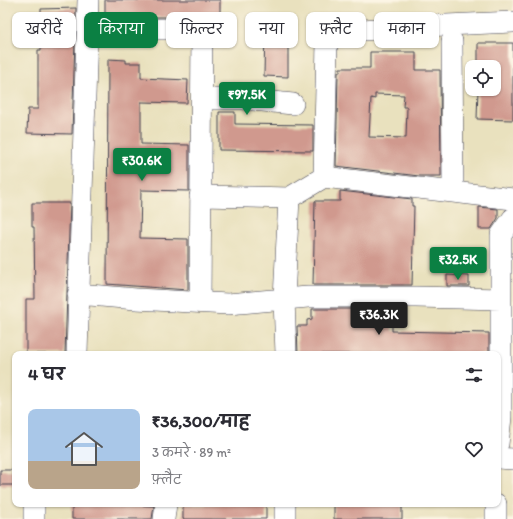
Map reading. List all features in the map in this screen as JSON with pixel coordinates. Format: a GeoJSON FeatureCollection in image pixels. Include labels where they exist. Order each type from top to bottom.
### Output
{"type":"FeatureCollection","features":[{"type":"Feature","properties":{"kind":"street"},"geometry":{"type":"LineString","coordinates":[[88,0],[88,12]]}},
{"type":"Feature","properties":{"kind":"street"},"geometry":{"type":"LineString","coordinates":[[324,176],[327,42],[338,32],[402,26],[513,22]]}},
{"type":"Feature","properties":{"kind":"street"},"geometry":{"type":"LineString","coordinates":[[158,29],[202,29],[200,302]]}},
{"type":"Feature","properties":{"kind":"street"},"geometry":{"type":"LineString","coordinates":[[452,41],[453,192]]}},
{"type":"Feature","properties":{"kind":"street"},"geometry":{"type":"LineString","coordinates":[[77,351],[87,48]]}},
{"type":"Feature","properties":{"kind":"street"},"geometry":{"type":"LineString","coordinates":[[202,99],[243,99],[293,104]]}},
{"type":"Feature","properties":{"kind":"street"},"geometry":{"type":"LineString","coordinates":[[200,196],[289,198],[324,176],[513,199]]}},
{"type":"Feature","properties":{"kind":"street"},"geometry":{"type":"LineString","coordinates":[[286,351],[284,299],[289,198]]}},
{"type":"Feature","properties":{"kind":"street"},"geometry":{"type":"LineString","coordinates":[[501,417],[501,235],[513,218]]}},
{"type":"Feature","properties":{"kind":"street"},"geometry":{"type":"LineString","coordinates":[[78,294],[228,304],[308,297],[501,299]]}},
{"type":"Feature","properties":{"kind":"street"},"geometry":{"type":"LineString","coordinates":[[501,458],[513,459]]}},
{"type":"Feature","properties":{"kind":"street"},"geometry":{"type":"LineString","coordinates":[[34,507],[34,519]]}},
{"type":"Feature","properties":{"kind":"street"},"geometry":{"type":"LineString","coordinates":[[164,519],[166,507]]}},
{"type":"Feature","properties":{"kind":"street"},"geometry":{"type":"LineString","coordinates":[[285,507],[285,519]]}},
{"type":"Feature","properties":{"kind":"street"},"geometry":{"type":"LineString","coordinates":[[496,507],[496,519]]}},
{"type":"Feature","properties":{"kind":"building"},"geometry":{"type":"Polygon","coordinates":[[[105,0],[220,0],[220,12],[166,12],[166,17],[158,17],[158,12],[105,12],[105,0]]]}},
{"type":"Feature","properties":{"kind":"building"},"geometry":{"type":"Polygon","coordinates":[[[76,8],[76,12],[41,12],[41,9],[76,8]]]}},
{"type":"Feature","properties":{"kind":"building"},"geometry":{"type":"Polygon","coordinates":[[[478,43],[513,43],[513,120],[477,119],[478,96],[501,96],[501,60],[478,60],[478,43]]]}},
{"type":"Feature","properties":{"kind":"building"},"geometry":{"type":"Polygon","coordinates":[[[41,48],[75,48],[72,134],[27,133],[28,109],[38,109],[38,50],[41,50],[41,48]]]}},
{"type":"Feature","properties":{"kind":"building"},"geometry":{"type":"Polygon","coordinates":[[[265,48],[288,48],[288,77],[264,76],[265,48]]]}},
{"type":"Feature","properties":{"kind":"building"},"geometry":{"type":"Polygon","coordinates":[[[370,52],[416,52],[416,70],[440,70],[441,176],[419,176],[336,166],[338,72],[340,72],[340,68],[370,68],[370,52]],[[375,94],[375,99],[371,98],[369,137],[406,138],[407,107],[403,107],[404,95],[375,94]]]}},
{"type":"Feature","properties":{"kind":"building"},"geometry":{"type":"Polygon","coordinates":[[[108,59],[126,60],[126,63],[141,63],[141,78],[188,80],[187,103],[141,102],[141,144],[189,145],[189,191],[141,190],[140,238],[188,239],[188,290],[107,284],[108,59]]]}},
{"type":"Feature","properties":{"kind":"building"},"geometry":{"type":"Polygon","coordinates":[[[219,112],[235,112],[235,124],[313,125],[313,151],[219,150],[219,112]]]}},
{"type":"Feature","properties":{"kind":"building"},"geometry":{"type":"Polygon","coordinates":[[[340,191],[412,199],[412,206],[414,206],[412,285],[313,285],[315,201],[340,201],[340,191]]]}},
{"type":"Feature","properties":{"kind":"building"},"geometry":{"type":"Polygon","coordinates":[[[32,203],[70,203],[65,351],[26,351],[26,299],[35,299],[34,227],[32,227],[32,203]]]}},
{"type":"Feature","properties":{"kind":"building"},"geometry":{"type":"Polygon","coordinates":[[[479,207],[498,209],[498,218],[491,229],[479,229],[479,207]]]}},
{"type":"Feature","properties":{"kind":"building"},"geometry":{"type":"Polygon","coordinates":[[[447,275],[469,276],[469,286],[447,286],[447,275]]]}},
{"type":"Feature","properties":{"kind":"building"},"geometry":{"type":"Polygon","coordinates":[[[312,309],[392,309],[392,331],[489,333],[489,351],[298,351],[297,326],[307,326],[307,320],[312,319],[312,309]]]}},
{"type":"Feature","properties":{"kind":"building"},"geometry":{"type":"Polygon","coordinates":[[[0,470],[12,470],[12,485],[0,485],[0,470]]]}},
{"type":"Feature","properties":{"kind":"building"},"geometry":{"type":"Polygon","coordinates":[[[72,507],[154,507],[152,519],[72,519],[72,507]]]}},
{"type":"Feature","properties":{"kind":"building"},"geometry":{"type":"Polygon","coordinates":[[[183,507],[266,507],[266,519],[183,519],[183,507]]]}},
{"type":"Feature","properties":{"kind":"building"},"geometry":{"type":"Polygon","coordinates":[[[334,507],[402,507],[402,519],[334,519],[334,507]]]}}]}
